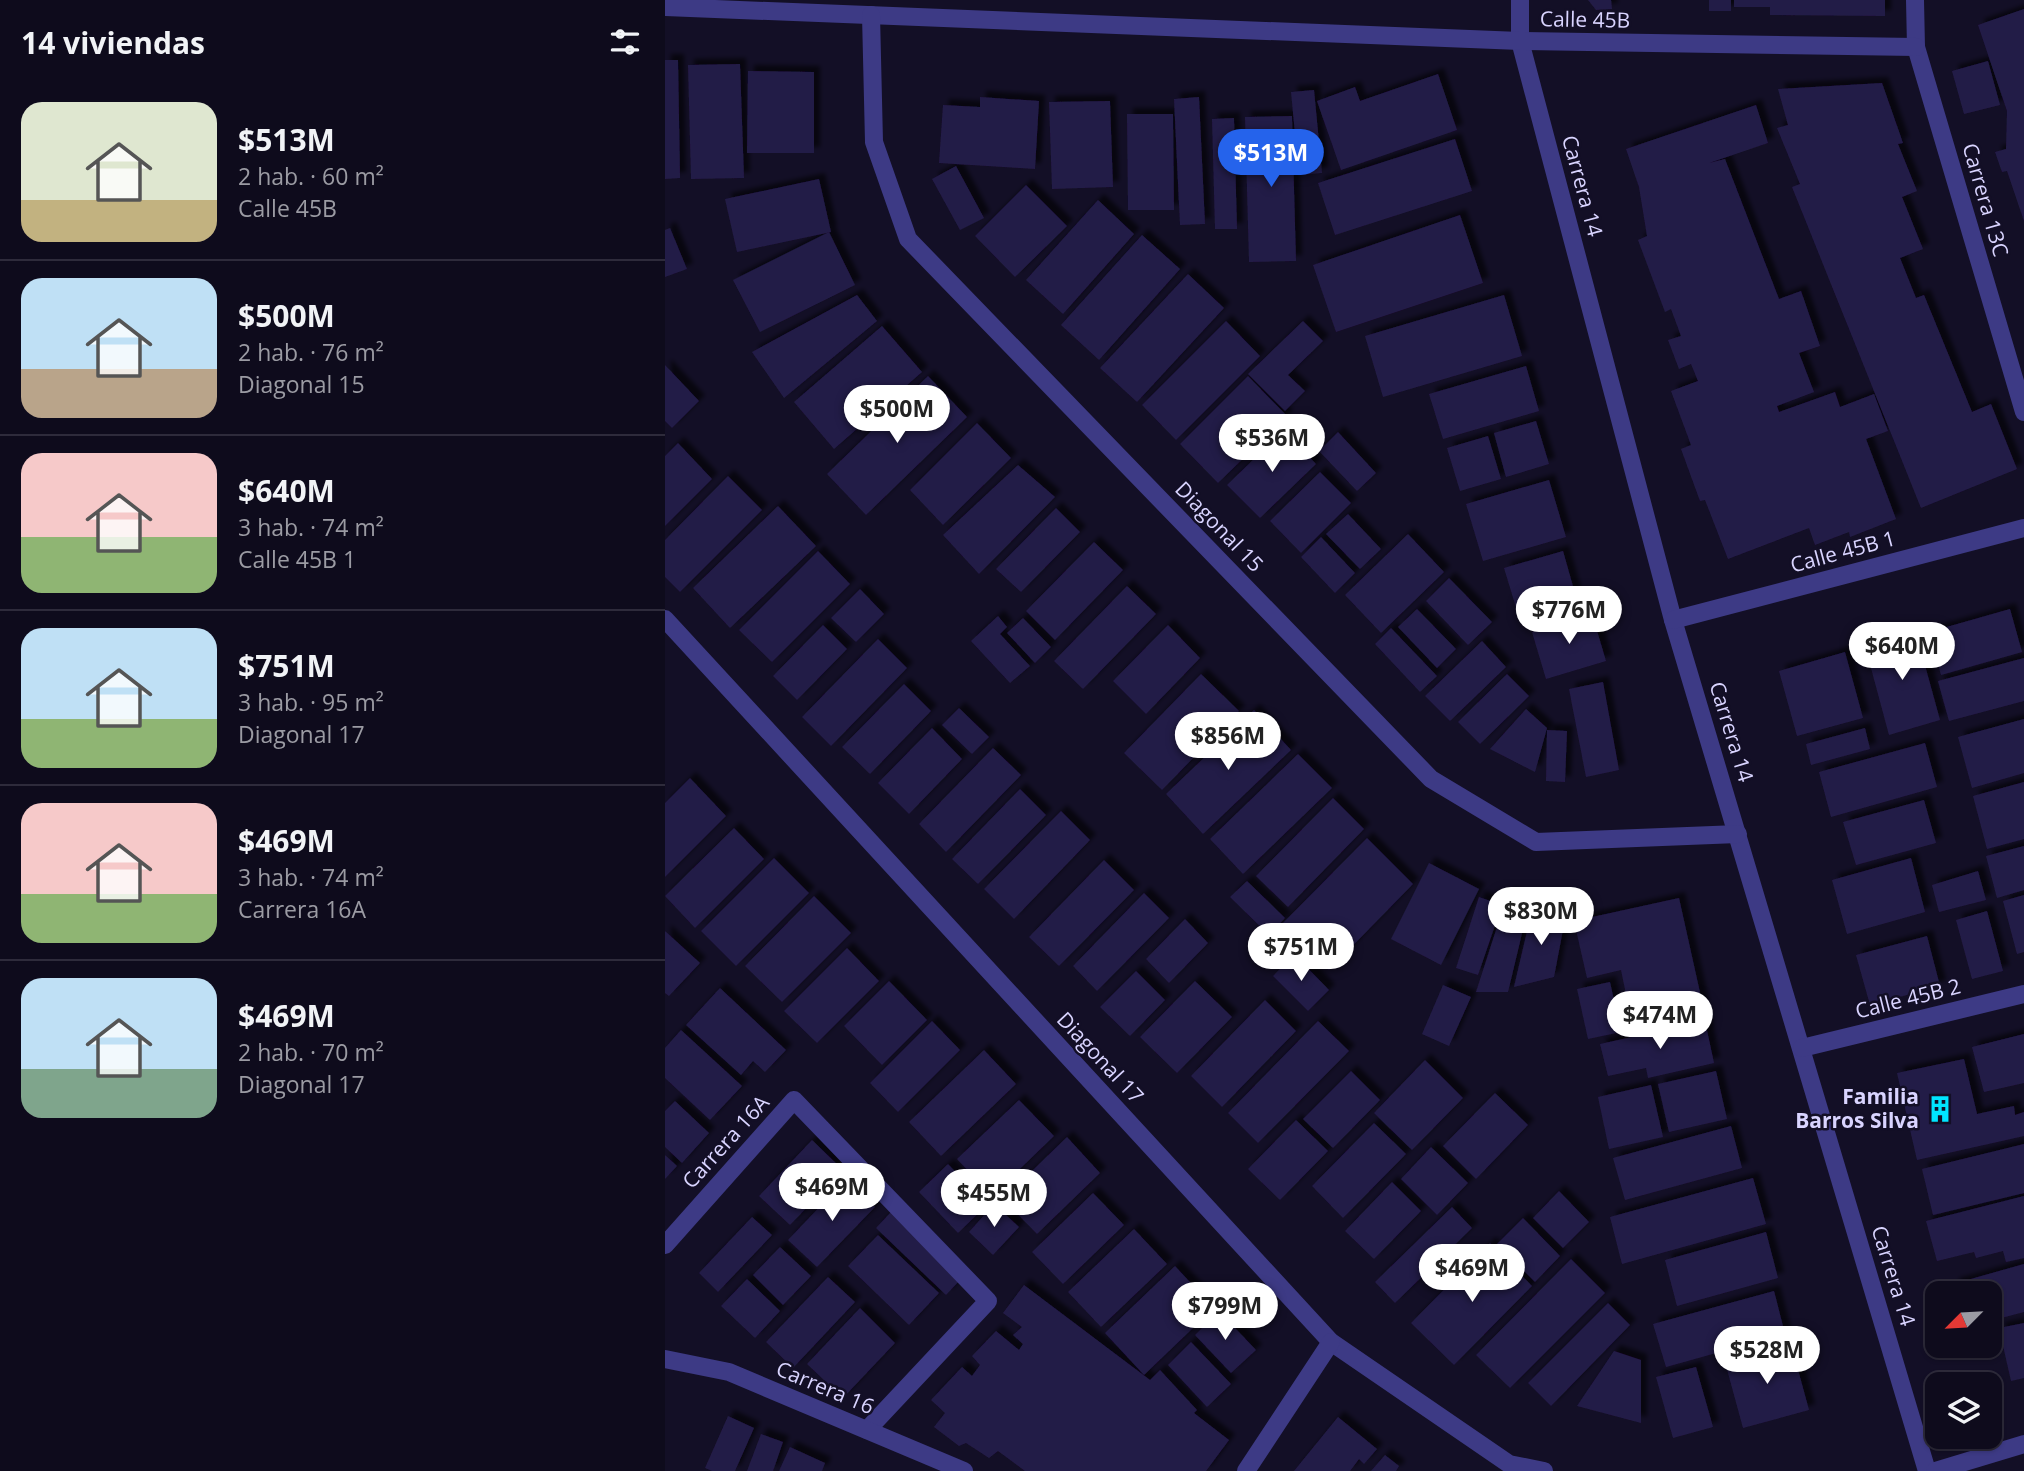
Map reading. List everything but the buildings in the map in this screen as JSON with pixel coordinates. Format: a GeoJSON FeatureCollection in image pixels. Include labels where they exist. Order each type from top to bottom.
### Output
{"type":"FeatureCollection","features":[{"type":"Feature","properties":{"kind":"street","name":"Carrera 14"},"geometry":{"type":"LineString","coordinates":[[1520,0],[1520,41],[1673,620],[1927,1471]]}},
{"type":"Feature","properties":{"kind":"street","name":"Carrera 13C"},"geometry":{"type":"LineString","coordinates":[[1915,0],[1916,47],[2024,412]]}},
{"type":"Feature","properties":{"kind":"street","name":"Calle 45B"},"geometry":{"type":"LineString","coordinates":[[665,7],[871,15],[934,9],[1520,41],[1916,47]]}},
{"type":"Feature","properties":{"kind":"street","name":"Diagonal 15"},"geometry":{"type":"LineString","coordinates":[[871,15],[874,142],[908,239],[1431,779],[1536,842],[1738,834]]}},
{"type":"Feature","properties":{"kind":"street","name":"Calle 45B 1"},"geometry":{"type":"LineString","coordinates":[[1673,620],[2024,528]]}},
{"type":"Feature","properties":{"kind":"street","name":"Diagonal 17"},"geometry":{"type":"LineString","coordinates":[[665,619],[1331,1342],[1509,1464],[1544,1471]]}},
{"type":"Feature","properties":{"kind":"street","name":"Calle 45B 2"},"geometry":{"type":"LineString","coordinates":[[1802,1048],[2024,994]]}},
{"type":"Feature","properties":{"kind":"street","name":"Carrera 16A"},"geometry":{"type":"LineString","coordinates":[[665,1245],[794,1100],[988,1301],[867,1430]]}},
{"type":"Feature","properties":{"kind":"street"},"geometry":{"type":"LineString","coordinates":[[1246,1471],[1331,1342]]}},
{"type":"Feature","properties":{"kind":"street","name":"Carrera 16"},"geometry":{"type":"LineString","coordinates":[[665,1359],[729,1372],[964,1471]]}},
{"type":"Feature","properties":{"kind":"street"},"geometry":{"type":"LineString","coordinates":[[1935,1471],[2024,1444]]}},
{"type":"Feature","properties":{"kind":"place","name":"Familia Barros Silva"},"geometry":{"type":"Point","coordinates":[1940,1109]}}]}
